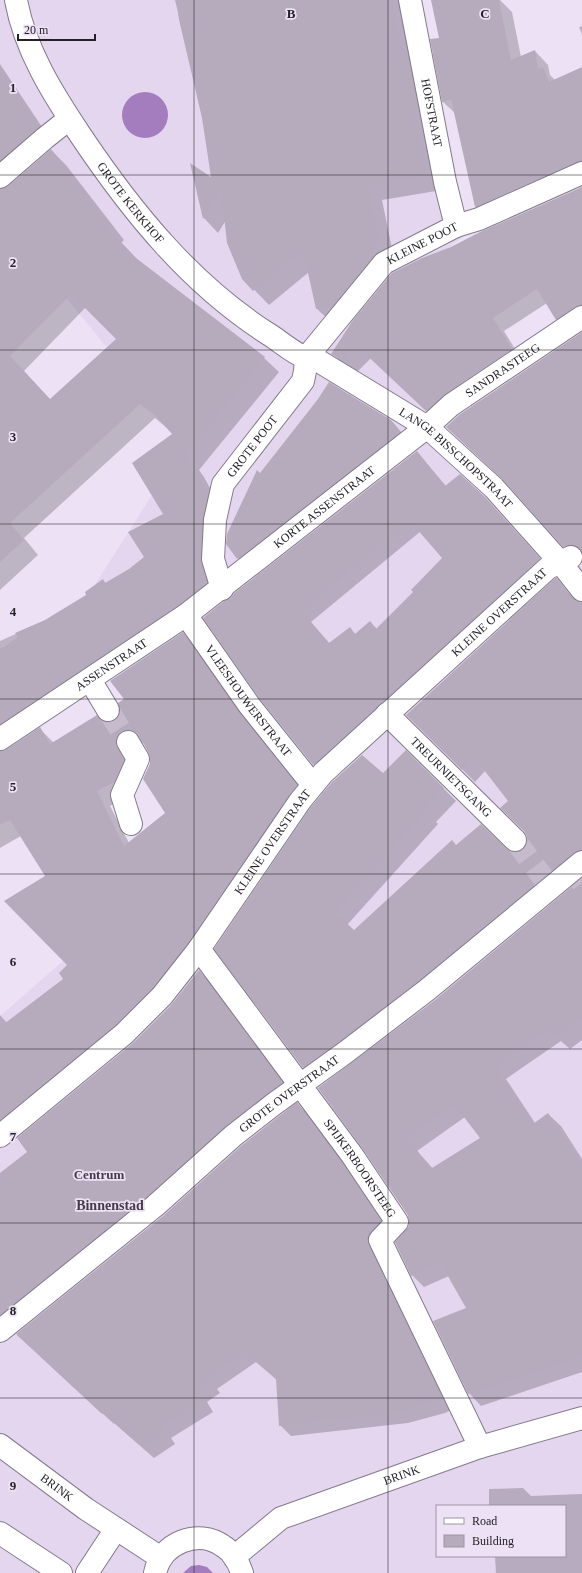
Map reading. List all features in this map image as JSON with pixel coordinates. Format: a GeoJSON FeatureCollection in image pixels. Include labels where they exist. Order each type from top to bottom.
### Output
{"type":"FeatureCollection","features":[{"type":"Feature","properties":{"kind":"street","name":"GROTE KERKHOF"},"geometry":{"type":"LineString","coordinates":[[16,0],[28,44],[42,73],[69,119],[126,201],[190,271],[218,297],[244,317],[306,358]]}},
{"type":"Feature","properties":{"kind":"street","name":"HOFSTRAAT"},"geometry":{"type":"LineString","coordinates":[[410,0],[445,182],[456,226]]}},
{"type":"Feature","properties":{"kind":"street"},"geometry":{"type":"LineString","coordinates":[[0,177],[69,119]]}},
{"type":"Feature","properties":{"kind":"street","name":"KLEINE POOT"},"geometry":{"type":"LineString","coordinates":[[306,358],[384,263],[456,226],[479,219],[579,180]]}},
{"type":"Feature","properties":{"kind":"street","name":"SANDRASTEEG"},"geometry":{"type":"LineString","coordinates":[[427,427],[451,405],[582,318]]}},
{"type":"Feature","properties":{"kind":"street","name":"LANGE BISSCHOPSTRAAT"},"geometry":{"type":"LineString","coordinates":[[306,358],[317,360],[427,427],[494,488],[566,559],[582,590]]}},
{"type":"Feature","properties":{"kind":"street","name":"GROTE POOT"},"geometry":{"type":"LineString","coordinates":[[222,589],[214,559],[216,520],[223,484],[303,381],[306,358]]}},
{"type":"Feature","properties":{"kind":"street","name":"KORTE ASSENSTRAAT"},"geometry":{"type":"LineString","coordinates":[[222,589],[427,427]]}},
{"type":"Feature","properties":{"kind":"street","name":"KLEINE OVERSTRAAT"},"geometry":{"type":"LineString","coordinates":[[0,1136],[124,1034],[162,996],[199,949],[264,852],[323,773],[548,568],[566,559]]}},
{"type":"Feature","properties":{"kind":"street","name":"ASSENSTRAAT"},"geometry":{"type":"LineString","coordinates":[[0,739],[90,680],[222,589]]}},
{"type":"Feature","properties":{"kind":"street","name":"VLEESHOUWERSTRAAT"},"geometry":{"type":"LineString","coordinates":[[186,615],[249,705],[313,785]]}},
{"type":"Feature","properties":{"kind":"street"},"geometry":{"type":"LineString","coordinates":[[90,680],[108,710]]}},
{"type":"Feature","properties":{"kind":"street","name":"TREURNIETSGANG"},"geometry":{"type":"LineString","coordinates":[[387,714],[515,840]]}},
{"type":"Feature","properties":{"kind":"street"},"geometry":{"type":"LineString","coordinates":[[128,742],[138,759],[122,795],[131,824]]}},
{"type":"Feature","properties":{"kind":"street","name":"GROTE OVERSTRAAT"},"geometry":{"type":"LineString","coordinates":[[0,1331],[155,1206],[234,1136],[427,990],[578,870]]}},
{"type":"Feature","properties":{"kind":"street","name":"SPIJKERBOORSTEEG"},"geometry":{"type":"LineString","coordinates":[[199,949],[364,1173],[397,1222],[380,1240],[480,1447]]}},
{"type":"Feature","properties":{"kind":"street","name":"BRINK"},"geometry":{"type":"LineString","coordinates":[[0,1445],[86,1509],[116,1529],[158,1565],[169,1549],[190,1539],[202,1538],[214,1541],[224,1546],[238,1565],[281,1518],[480,1447],[582,1418]]}},
{"type":"Feature","properties":{"kind":"street"},"geometry":{"type":"LineString","coordinates":[[87,1573],[116,1529]]}},
{"type":"Feature","properties":{"kind":"street"},"geometry":{"type":"LineString","coordinates":[[0,1533],[61,1573]]}},
{"type":"Feature","properties":{"kind":"shaded area"},"geometry":{"type":"Polygon","coordinates":[[[0,0],[411,0],[466,235],[350,319],[440,373],[575,464],[582,464],[582,1573],[0,1573],[0,1016],[235,811],[89,594],[185,443],[0,217],[0,0]]]}},
{"type":"Feature","properties":{"kind":"shaded area"},"geometry":{"type":"Polygon","coordinates":[[[150,92],[154,93],[164,102],[167,106],[167,124],[158,134],[150,138],[140,138],[132,134],[123,124],[122,110],[126,102],[136,93],[150,92]]]}},
{"type":"Feature","properties":{"kind":"shaded area"},"geometry":{"type":"Polygon","coordinates":[[[199,1565],[207,1567],[213,1573],[183,1573],[191,1566],[199,1565]]]}},
{"type":"Feature","properties":{"kind":"building"},"geometry":{"type":"Polygon","coordinates":[[[182,0],[392,0],[400,42],[405,41],[419,111],[415,113],[428,175],[368,185],[378,233],[373,257],[333,306],[316,309],[303,250],[253,291],[242,279],[227,243],[221,189],[203,219],[190,163],[211,177],[202,118],[178,14],[185,12],[182,0]]]}},
{"type":"Feature","properties":{"kind":"building"},"geometry":{"type":"Polygon","coordinates":[[[431,0],[499,0],[511,60],[535,50],[538,69],[543,67],[549,82],[582,67],[582,161],[475,207],[451,99],[442,102],[430,39],[439,38],[431,0]]]}},
{"type":"Feature","properties":{"kind":"building"},"geometry":{"type":"Polygon","coordinates":[[[0,69],[39,127],[0,160],[0,69]]]}},
{"type":"Feature","properties":{"kind":"building"},"geometry":{"type":"Polygon","coordinates":[[[51,149],[110,225],[108,228],[136,258],[265,357],[185,455],[190,461],[208,495],[203,519],[201,558],[204,574],[202,587],[179,605],[0,724],[0,649],[18,637],[15,633],[45,620],[86,595],[85,592],[103,579],[105,583],[129,569],[144,557],[128,532],[163,514],[132,463],[172,434],[156,416],[140,404],[10,523],[24,540],[0,562],[0,189],[8,186],[51,149]],[[71,294],[10,356],[50,399],[116,339],[71,294]]]}},
{"type":"Feature","properties":{"kind":"building"},"geometry":{"type":"Polygon","coordinates":[[[582,187],[582,305],[575,307],[556,320],[537,289],[493,318],[512,349],[444,395],[426,411],[358,347],[343,361],[331,354],[353,320],[392,273],[422,258],[451,247],[480,232],[582,187]]]}},
{"type":"Feature","properties":{"kind":"building"},"geometry":{"type":"Polygon","coordinates":[[[582,332],[582,551],[578,547],[572,545],[563,547],[503,480],[446,427],[459,415],[582,332]]]}},
{"type":"Feature","properties":{"kind":"building"},"geometry":{"type":"Polygon","coordinates":[[[329,382],[391,420],[401,432],[237,559],[226,544],[227,534],[257,470],[260,473],[318,399],[329,382]]]}},
{"type":"Feature","properties":{"kind":"building"},"geometry":{"type":"Polygon","coordinates":[[[417,451],[445,486],[460,474],[485,497],[540,558],[313,765],[259,698],[203,618],[224,601],[231,598],[233,594],[417,451]],[[410,521],[301,611],[329,643],[350,627],[355,634],[370,621],[376,629],[413,592],[411,590],[442,558],[410,521]]]}},
{"type":"Feature","properties":{"kind":"building"},"geometry":{"type":"Polygon","coordinates":[[[555,578],[557,578],[572,598],[582,602],[582,850],[574,852],[419,980],[303,1068],[214,949],[310,808],[332,782],[362,755],[383,773],[406,750],[444,788],[424,809],[426,811],[335,912],[354,930],[452,840],[456,845],[481,824],[512,852],[518,852],[524,848],[527,843],[527,836],[524,831],[500,808],[508,801],[474,757],[462,770],[406,715],[555,578]]]}},
{"type":"Feature","properties":{"kind":"building"},"geometry":{"type":"Polygon","coordinates":[[[183,632],[239,712],[297,785],[189,942],[153,988],[116,1025],[2,1118],[0,1115],[0,1027],[63,979],[59,973],[67,965],[4,901],[45,876],[10,820],[0,825],[0,751],[7,749],[40,727],[50,744],[97,715],[102,721],[109,722],[115,720],[119,716],[120,710],[118,703],[124,699],[110,681],[183,632]],[[122,731],[117,736],[117,748],[124,760],[114,782],[97,791],[124,846],[165,813],[143,779],[150,764],[150,758],[149,753],[139,735],[134,731],[122,731]]]}},
{"type":"Feature","properties":{"kind":"building"},"geometry":{"type":"Polygon","coordinates":[[[582,878],[582,1018],[557,1038],[549,1029],[495,1066],[533,1124],[548,1113],[582,1164],[582,1355],[554,1366],[468,1394],[433,1321],[466,1308],[440,1262],[411,1276],[395,1242],[409,1226],[408,1215],[362,1148],[318,1088],[435,1000],[582,878]],[[454,1104],[406,1138],[432,1168],[480,1138],[454,1104]]]}},
{"type":"Feature","properties":{"kind":"building"},"geometry":{"type":"Polygon","coordinates":[[[199,970],[283,1082],[225,1126],[147,1196],[0,1315],[0,1173],[27,1152],[17,1138],[133,1043],[171,1005],[199,970]]]}},
{"type":"Feature","properties":{"kind":"building"},"geometry":{"type":"Polygon","coordinates":[[[297,1102],[342,1162],[381,1221],[371,1232],[368,1239],[369,1245],[442,1398],[433,1402],[396,1412],[279,1426],[276,1379],[244,1351],[206,1378],[209,1382],[196,1390],[203,1400],[161,1427],[165,1433],[142,1447],[103,1413],[102,1414],[16,1334],[163,1216],[241,1146],[297,1102]]]}},
{"type":"Feature","properties":{"kind":"tunnel"},"geometry":{"type":"LineString","coordinates":[[108,710],[128,742]]}},
{"type":"Feature","properties":{"kind":"tunnel"},"geometry":{"type":"LineString","coordinates":[[515,840],[551,888]]}},
{"type":"Feature","properties":{"kind":"tunnel"},"geometry":{"type":"LineString","coordinates":[[579,879],[582,883]]}},
{"type":"Feature","properties":{"kind":"district","name":"Centrum"},"geometry":{"type":"Point","coordinates":[99,1174]}},
{"type":"Feature","properties":{"kind":"district","name":"Binnenstad"},"geometry":{"type":"Point","coordinates":[110,1205]}}]}
